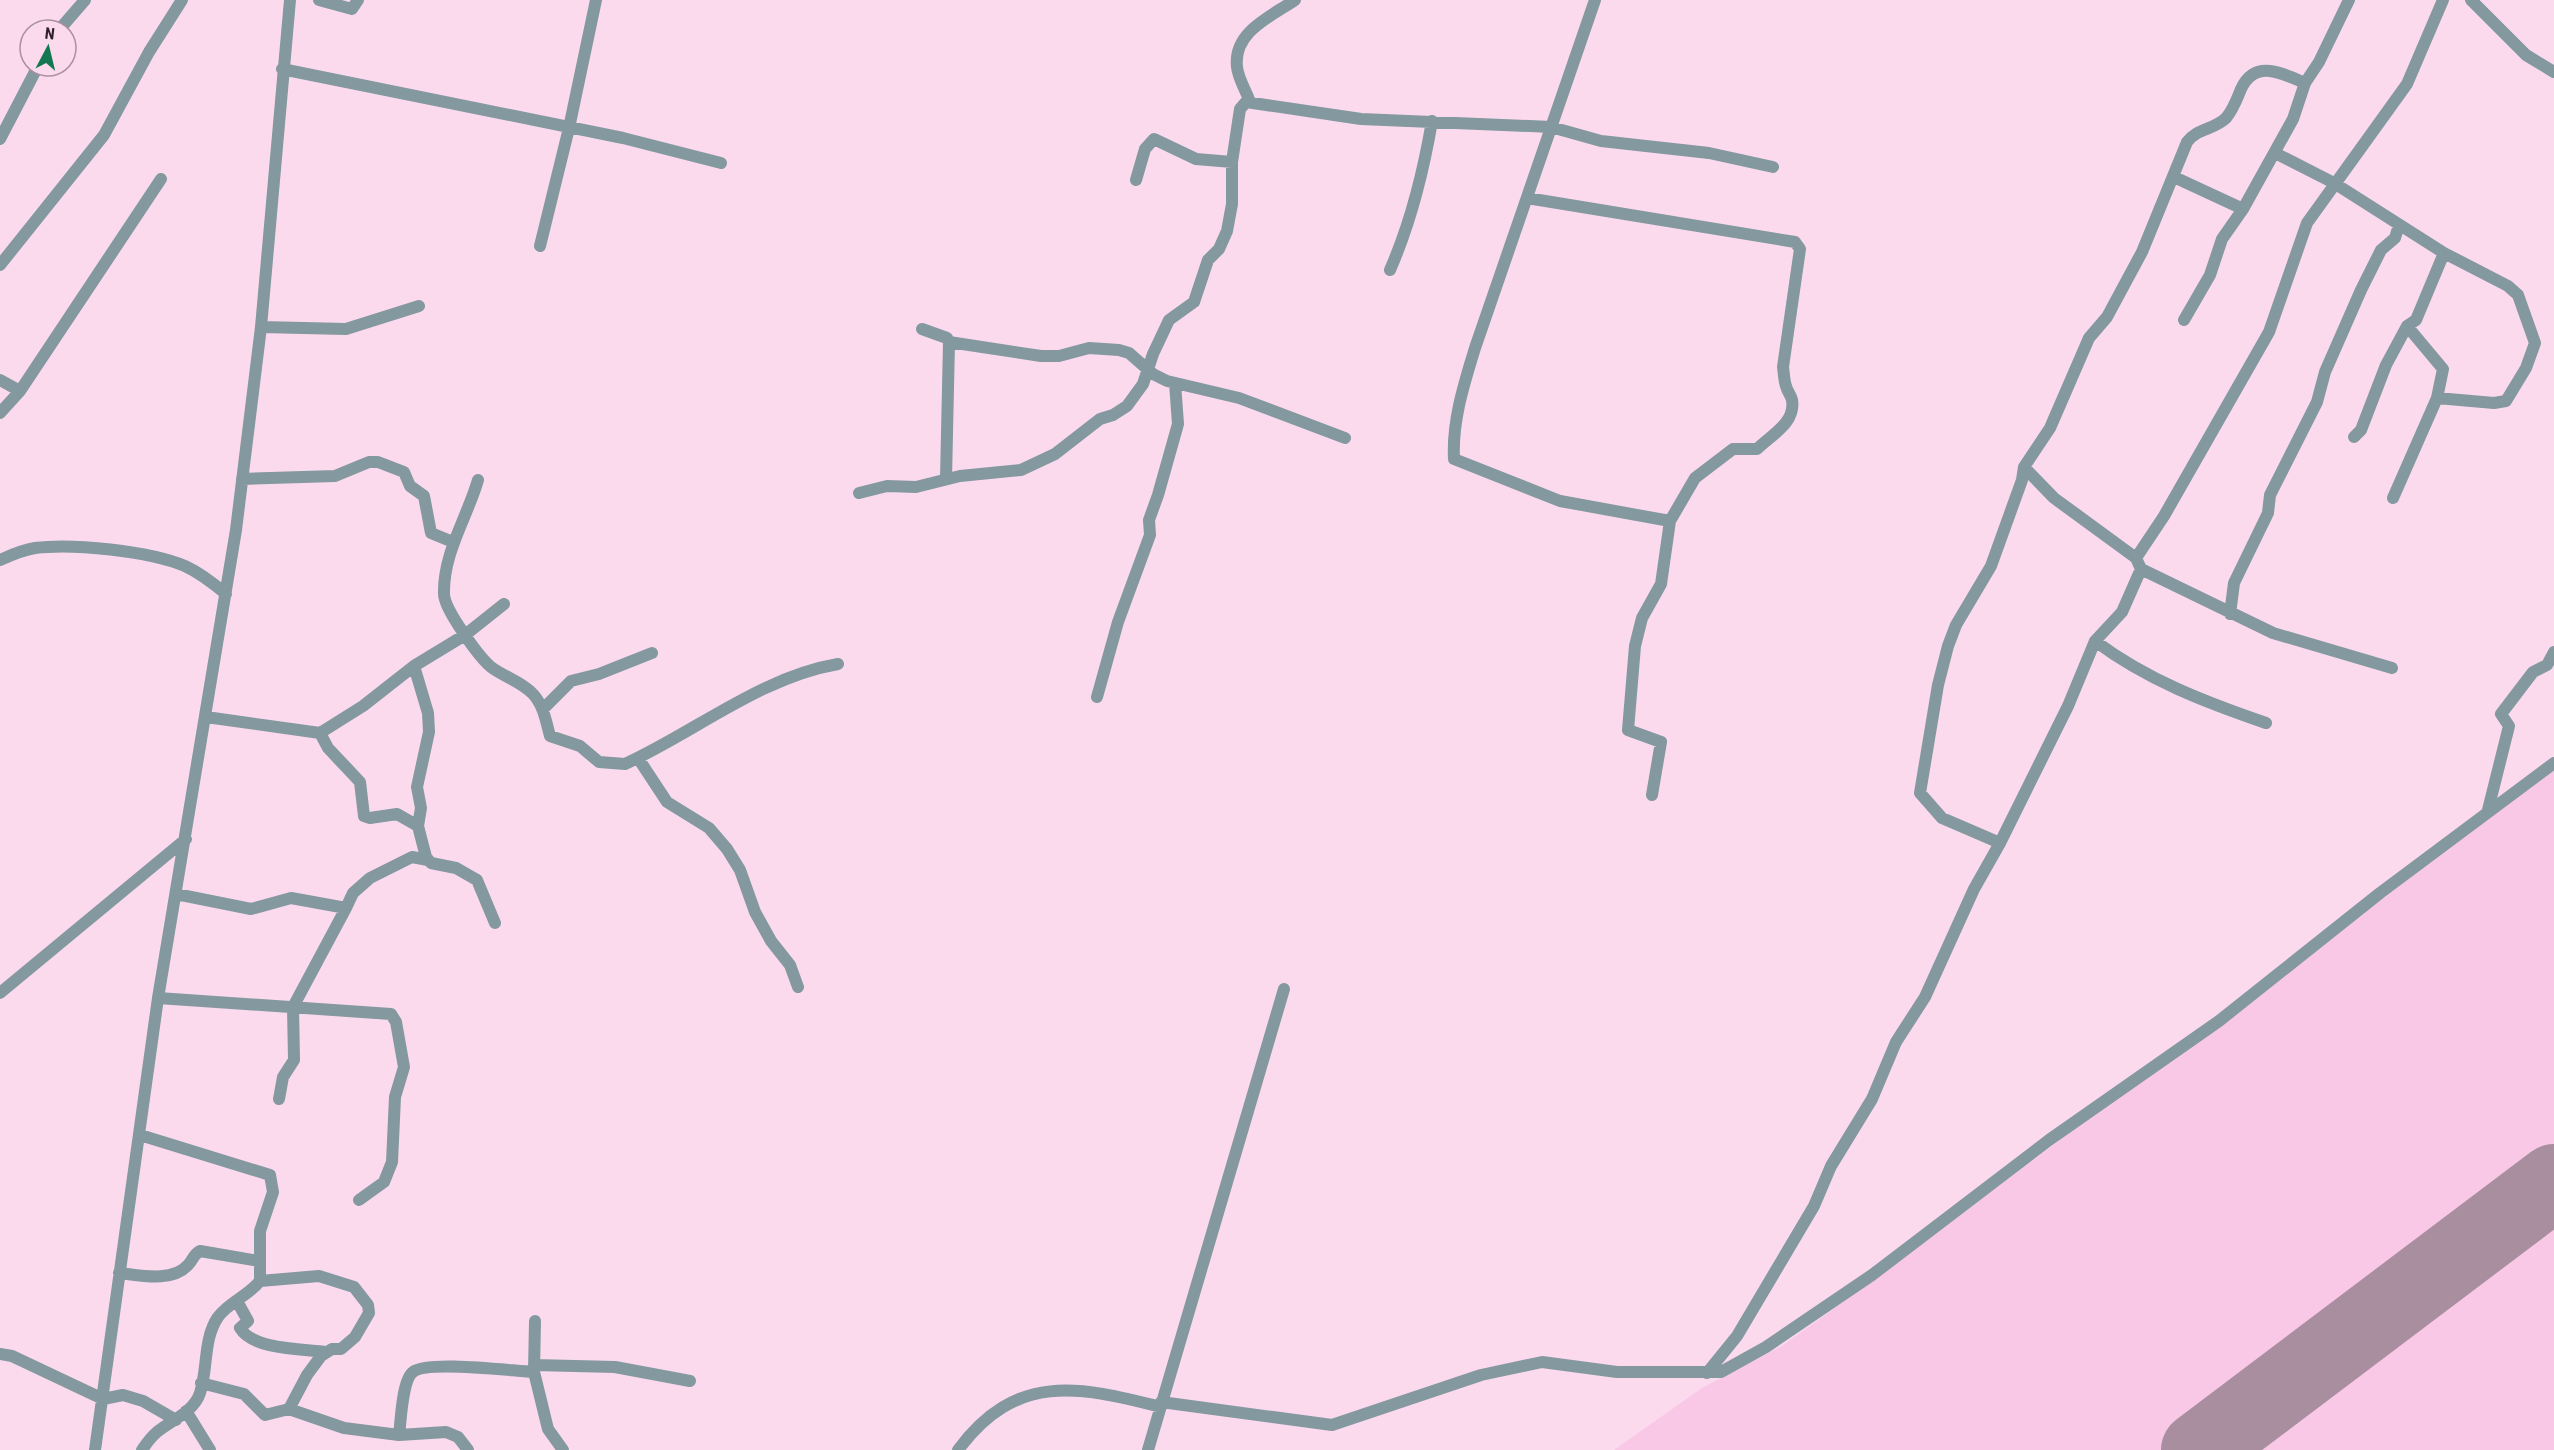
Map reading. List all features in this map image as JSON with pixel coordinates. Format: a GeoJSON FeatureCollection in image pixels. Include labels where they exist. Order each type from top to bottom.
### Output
{"type":"FeatureCollection","features":[{"type":"Feature","properties":{"kind":"street"},"geometry":{"type":"LineString","coordinates":[[70,18],[86,0]]}},
{"type":"Feature","properties":{"kind":"street"},"geometry":{"type":"LineString","coordinates":[[0,265],[104,135],[149,52],[182,0]]}},
{"type":"Feature","properties":{"kind":"street"},"geometry":{"type":"LineString","coordinates":[[94,1450],[158,998],[226,594],[242,479],[261,327],[282,69],[290,0]]}},
{"type":"Feature","properties":{"kind":"street"},"geometry":{"type":"LineString","coordinates":[[320,0],[352,9],[358,0]]}},
{"type":"Feature","properties":{"kind":"street"},"geometry":{"type":"LineString","coordinates":[[540,246],[569,128],[596,0]]}},
{"type":"Feature","properties":{"kind":"street"},"geometry":{"type":"LineString","coordinates":[[1250,102],[1237,68],[1237,50],[1243,37],[1294,0]]}},
{"type":"Feature","properties":{"kind":"street"},"geometry":{"type":"LineString","coordinates":[[1596,0],[1461,394],[1454,432],[1454,459],[1560,501],[1670,521]]}},
{"type":"Feature","properties":{"kind":"street"},"geometry":{"type":"LineString","coordinates":[[2184,320],[2210,275],[2222,239],[2243,210],[2293,119],[2305,83],[2319,62],[2349,0]]}},
{"type":"Feature","properties":{"kind":"street"},"geometry":{"type":"LineString","coordinates":[[1707,1373],[1737,1336],[1814,1206],[1831,1166],[1872,1100],[1896,1042],[1925,997],[1974,889],[2000,843],[2068,706],[2095,641],[2122,612],[2138,564],[2269,332],[2307,223],[2406,84],[2443,0]]}},
{"type":"Feature","properties":{"kind":"street"},"geometry":{"type":"LineString","coordinates":[[2471,0],[2526,55],[2554,72]]}},
{"type":"Feature","properties":{"kind":"street"},"geometry":{"type":"LineString","coordinates":[[282,69],[633,140],[721,163]]}},
{"type":"Feature","properties":{"kind":"street"},"geometry":{"type":"LineString","coordinates":[[2000,843],[1942,818],[1923,799],[1919,787],[1948,646],[1956,625],[1991,566],[2022,480],[2024,467],[2050,428],[2088,338],[2107,317],[2142,252],[2192,135],[2216,125],[2228,116],[2250,75],[2267,70],[2305,83]]}},
{"type":"Feature","properties":{"kind":"street"},"geometry":{"type":"LineString","coordinates":[[0,139],[32,78]]}},
{"type":"Feature","properties":{"kind":"street"},"geometry":{"type":"LineString","coordinates":[[860,493],[887,486],[916,487],[946,479],[1021,470],[1040,462],[1100,419],[1121,411],[1138,390],[1149,370],[1153,354],[1169,320],[1194,302],[1208,260],[1219,249],[1227,231],[1232,204],[1232,162],[1240,109],[1244,103],[1250,102],[1361,119],[1551,127],[1601,141],[1709,153],[1773,167]]}},
{"type":"Feature","properties":{"kind":"street"},"geometry":{"type":"LineString","coordinates":[[1390,270],[1423,177],[1432,122]]}},
{"type":"Feature","properties":{"kind":"street"},"geometry":{"type":"LineString","coordinates":[[1136,180],[1145,149],[1154,139],[1196,159],[1232,162]]}},
{"type":"Feature","properties":{"kind":"street"},"geometry":{"type":"LineString","coordinates":[[2275,153],[2334,183],[2444,253],[2508,286],[2518,295],[2535,343],[2526,368],[2506,401],[2494,403],[2437,398]]}},
{"type":"Feature","properties":{"kind":"street"},"geometry":{"type":"LineString","coordinates":[[2174,177],[2243,210]]}},
{"type":"Feature","properties":{"kind":"street"},"geometry":{"type":"LineString","coordinates":[[0,413],[20,391],[161,179]]}},
{"type":"Feature","properties":{"kind":"street"},"geometry":{"type":"LineString","coordinates":[[1527,198],[1799,245],[1783,367],[1786,386],[1792,399],[1791,415],[1783,427],[1776,430],[1757,449],[1733,449],[1695,478],[1670,521],[1660,584],[1642,618],[1635,646],[1628,730],[1661,742],[1652,795]]}},
{"type":"Feature","properties":{"kind":"street"},"geometry":{"type":"LineString","coordinates":[[2230,614],[2234,583],[2268,513],[2270,495],[2317,402],[2325,372],[2361,290],[2381,250],[2395,238],[2399,225]]}},
{"type":"Feature","properties":{"kind":"street"},"geometry":{"type":"LineString","coordinates":[[2354,437],[2361,430],[2386,365],[2407,326],[2416,320],[2444,253]]}},
{"type":"Feature","properties":{"kind":"street"},"geometry":{"type":"LineString","coordinates":[[261,327],[346,329],[419,306]]}},
{"type":"Feature","properties":{"kind":"street"},"geometry":{"type":"LineString","coordinates":[[2393,498],[2437,398],[2443,369],[2407,326]]}},
{"type":"Feature","properties":{"kind":"street"},"geometry":{"type":"LineString","coordinates":[[922,329],[946,338],[949,342],[1041,356],[1059,356],[1089,348],[1119,350],[1136,357],[1149,370],[1175,383],[1239,398],[1345,438]]}},
{"type":"Feature","properties":{"kind":"street"},"geometry":{"type":"LineString","coordinates":[[946,479],[949,342]]}},
{"type":"Feature","properties":{"kind":"street"},"geometry":{"type":"LineString","coordinates":[[0,380],[20,391]]}},
{"type":"Feature","properties":{"kind":"street"},"geometry":{"type":"LineString","coordinates":[[1097,697],[1118,622],[1150,535],[1149,520],[1178,424],[1175,383]]}},
{"type":"Feature","properties":{"kind":"street"},"geometry":{"type":"LineString","coordinates":[[242,479],[335,476],[369,462],[386,463],[404,472],[410,486],[424,496],[431,533],[453,542]]}},
{"type":"Feature","properties":{"kind":"street"},"geometry":{"type":"LineString","coordinates":[[2024,467],[2054,498],[2138,564],[2230,614],[2273,633],[2392,668]]}},
{"type":"Feature","properties":{"kind":"street"},"geometry":{"type":"LineString","coordinates":[[478,480],[472,502],[453,542],[444,599],[465,635],[490,667],[524,686],[543,709],[550,736],[580,746],[599,762],[625,764],[764,690],[806,671],[838,664]]}},
{"type":"Feature","properties":{"kind":"street"},"geometry":{"type":"LineString","coordinates":[[0,560],[27,550],[55,547],[123,553],[166,560],[184,566],[210,580],[226,594]]}},
{"type":"Feature","properties":{"kind":"street"},"geometry":{"type":"LineString","coordinates":[[206,717],[320,733],[363,706],[414,666],[465,635],[504,603]]}},
{"type":"Feature","properties":{"kind":"street"},"geometry":{"type":"LineString","coordinates":[[2095,641],[2135,669],[2184,693],[2266,723]]}},
{"type":"Feature","properties":{"kind":"street"},"geometry":{"type":"LineString","coordinates":[[2488,810],[2508,739],[2509,726],[2501,714],[2534,672],[2547,665],[2554,652]]}},
{"type":"Feature","properties":{"kind":"street"},"geometry":{"type":"LineString","coordinates":[[543,709],[571,681],[599,674],[652,654]]}},
{"type":"Feature","properties":{"kind":"street"},"geometry":{"type":"LineString","coordinates":[[414,666],[428,713],[429,732],[417,787],[421,808],[418,826],[428,860]]}},
{"type":"Feature","properties":{"kind":"street"},"geometry":{"type":"LineString","coordinates":[[320,733],[328,748],[360,782],[364,816],[370,818],[397,814],[418,826]]}},
{"type":"Feature","properties":{"kind":"street"},"geometry":{"type":"LineString","coordinates":[[638,758],[667,802],[709,828],[727,849],[740,870],[755,912],[771,941],[790,965],[798,987]]}},
{"type":"Feature","properties":{"kind":"street"},"geometry":{"type":"LineString","coordinates":[[958,1450],[979,1426],[1001,1408],[1018,1398],[1035,1394],[1086,1390],[1161,1405],[1332,1425],[1481,1375],[1542,1362],[1617,1372],[1721,1372],[1747,1359],[1872,1275],[2049,1140],[2219,1021],[2280,970],[2488,810],[2554,763]]}},
{"type":"Feature","properties":{"kind":"street"},"geometry":{"type":"LineString","coordinates":[[0,993],[186,839]]}},
{"type":"Feature","properties":{"kind":"street"},"geometry":{"type":"LineString","coordinates":[[279,1099],[283,1077],[294,1060],[293,1007],[353,893],[370,878],[411,857],[462,870],[477,880],[495,923]]}},
{"type":"Feature","properties":{"kind":"street"},"geometry":{"type":"LineString","coordinates":[[176,894],[251,909],[291,898],[346,908]]}},
{"type":"Feature","properties":{"kind":"street"},"geometry":{"type":"LineString","coordinates":[[1148,1450],[1284,988]]}},
{"type":"Feature","properties":{"kind":"street"},"geometry":{"type":"LineString","coordinates":[[158,998],[391,1014],[396,1022],[404,1066],[395,1097],[392,1162],[384,1182],[359,1200]]}},
{"type":"Feature","properties":{"kind":"street"},"geometry":{"type":"LineString","coordinates":[[140,1135],[270,1175],[273,1192],[262,1220],[260,1281],[250,1294],[226,1308],[213,1327],[200,1394],[176,1420],[159,1430],[142,1450]]}},
{"type":"Feature","properties":{"kind":"street"},"geometry":{"type":"LineString","coordinates":[[119,1273],[154,1277],[172,1273],[187,1266],[194,1255],[200,1251],[259,1261]]}},
{"type":"Feature","properties":{"kind":"street"},"geometry":{"type":"LineString","coordinates":[[237,1301],[248,1321],[240,1328],[248,1336],[272,1346],[326,1352],[340,1349],[355,1337],[369,1313],[368,1305],[357,1289],[319,1276],[260,1281]]}},
{"type":"Feature","properties":{"kind":"street"},"geometry":{"type":"LineString","coordinates":[[535,1321],[534,1369],[548,1429],[563,1450]]}},
{"type":"Feature","properties":{"kind":"street"},"geometry":{"type":"LineString","coordinates":[[289,1409],[307,1375],[326,1352]]}},
{"type":"Feature","properties":{"kind":"street"},"geometry":{"type":"LineString","coordinates":[[0,1354],[12,1356],[103,1399],[123,1395],[143,1401],[176,1420]]}},
{"type":"Feature","properties":{"kind":"street"},"geometry":{"type":"LineString","coordinates":[[399,1435],[407,1380],[413,1372],[422,1368],[615,1367],[690,1381]]}},
{"type":"Feature","properties":{"kind":"street"},"geometry":{"type":"LineString","coordinates":[[201,1383],[244,1394],[265,1415],[289,1409],[336,1427],[399,1435],[446,1432],[458,1437],[468,1450]]}},
{"type":"Feature","properties":{"kind":"street"},"geometry":{"type":"LineString","coordinates":[[186,1411],[210,1450]]}},
{"type":"Feature","properties":{"kind":"shaded area"},"geometry":{"type":"Polygon","coordinates":[[[2554,770],[2554,1450],[1614,1450],[1702,1388],[1782,1346],[1868,1284],[2554,770]]]}},
{"type":"Feature","properties":{"kind":"taxiway"},"geometry":{"type":"LineString","coordinates":[[2247,1450],[2248,1439],[2255,1420],[2289,1382]]}},
{"type":"Feature","properties":{"kind":"runway"},"geometry":{"type":"LineString","coordinates":[[2199,1450],[2554,1182]]}}]}
